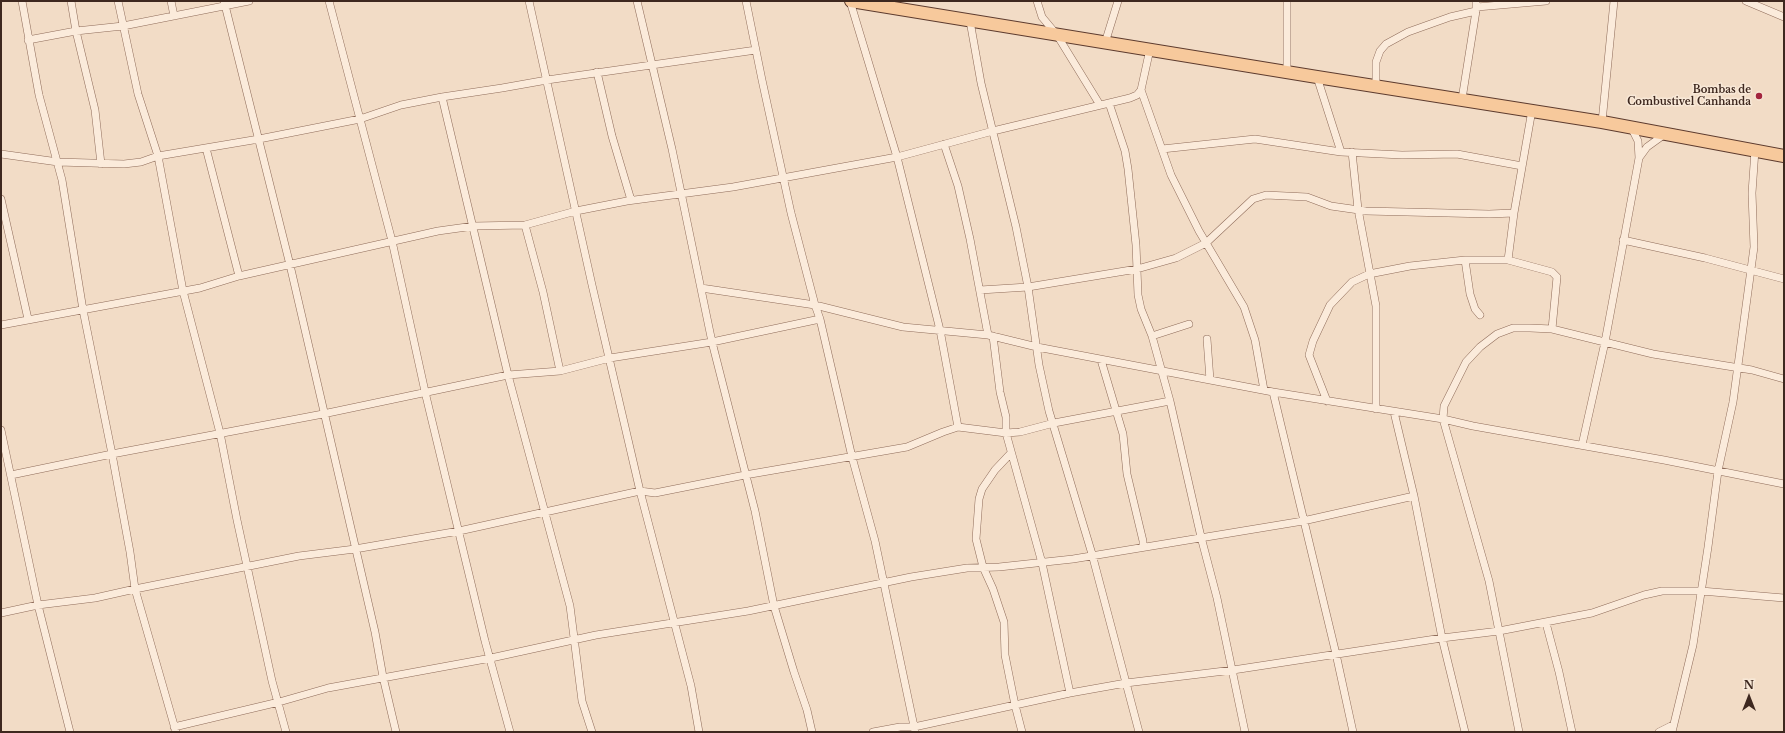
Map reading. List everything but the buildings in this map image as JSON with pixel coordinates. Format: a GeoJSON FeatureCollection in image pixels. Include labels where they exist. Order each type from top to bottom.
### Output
{"type":"FeatureCollection","features":[{"type":"Feature","properties":{"kind":"main road"},"geometry":{"type":"LineString","coordinates":[[851,1],[1317,77],[1532,110],[1784,156]]}},
{"type":"Feature","properties":{"kind":"street"},"geometry":{"type":"LineString","coordinates":[[22,1],[39,95],[58,162],[83,310],[112,454],[130,552],[135,589],[175,730],[328,688],[491,658],[575,640],[774,606],[911,577],[983,567],[1042,563],[1303,521],[1414,496]]}},
{"type":"Feature","properties":{"kind":"street"},"geometry":{"type":"LineString","coordinates":[[71,1],[76,31],[95,110],[101,164]]}},
{"type":"Feature","properties":{"kind":"street"},"geometry":{"type":"LineString","coordinates":[[118,1],[138,94],[158,156],[183,291],[220,433],[272,681],[286,732]]}},
{"type":"Feature","properties":{"kind":"street"},"geometry":{"type":"LineString","coordinates":[[171,1],[174,16]]}},
{"type":"Feature","properties":{"kind":"street"},"geometry":{"type":"LineString","coordinates":[[28,40],[76,31],[123,26],[174,16],[225,3],[249,1]]}},
{"type":"Feature","properties":{"kind":"street"},"geometry":{"type":"LineString","coordinates":[[329,1],[392,241],[425,392],[510,732]]}},
{"type":"Feature","properties":{"kind":"street"},"geometry":{"type":"LineString","coordinates":[[529,1],[640,490],[691,686],[699,732]]}},
{"type":"Feature","properties":{"kind":"street"},"geometry":{"type":"LineString","coordinates":[[637,1],[681,194],[712,342],[755,511],[774,606],[807,710],[812,732]]}},
{"type":"Feature","properties":{"kind":"street"},"geometry":{"type":"LineString","coordinates":[[746,1],[783,178],[815,305],[820,319],[852,457],[866,502],[885,583],[915,730]]}},
{"type":"Feature","properties":{"kind":"street"},"geometry":{"type":"LineString","coordinates":[[851,1],[897,158],[940,330],[958,427]]}},
{"type":"Feature","properties":{"kind":"street"},"geometry":{"type":"LineString","coordinates":[[1037,1],[1042,17],[1057,35],[1100,105]]}},
{"type":"Feature","properties":{"kind":"street"},"geometry":{"type":"LineString","coordinates":[[1105,43],[1118,1]]}},
{"type":"Feature","properties":{"kind":"street"},"geometry":{"type":"LineString","coordinates":[[1287,1],[1287,72]]}},
{"type":"Feature","properties":{"kind":"street"},"geometry":{"type":"LineString","coordinates":[[1376,86],[1376,62],[1380,51],[1386,44],[1408,32],[1476,6],[1546,1]]}},
{"type":"Feature","properties":{"kind":"street"},"geometry":{"type":"LineString","coordinates":[[1602,122],[1614,1]]}},
{"type":"Feature","properties":{"kind":"street"},"geometry":{"type":"LineString","coordinates":[[1746,1],[1784,17]]}},
{"type":"Feature","properties":{"kind":"street"},"geometry":{"type":"LineString","coordinates":[[225,3],[290,265],[323,414],[375,632],[383,677],[396,732]]}},
{"type":"Feature","properties":{"kind":"street"},"geometry":{"type":"LineString","coordinates":[[1462,99],[1476,6]]}},
{"type":"Feature","properties":{"kind":"street"},"geometry":{"type":"LineString","coordinates":[[970,21],[981,83],[1016,227],[1028,287],[1039,365],[1054,423],[1092,554],[1139,732]]}},
{"type":"Feature","properties":{"kind":"street"},"geometry":{"type":"LineString","coordinates":[[1,325],[183,291],[239,276],[438,231],[474,226],[525,225],[576,211],[631,200],[733,187],[897,158],[993,131],[1130,98],[1137,95],[1141,90],[1150,49]]}},
{"type":"Feature","properties":{"kind":"street"},"geometry":{"type":"LineString","coordinates":[[1,154],[58,162],[101,164],[142,162],[158,156],[259,139],[360,119],[401,105],[442,97],[597,72],[756,50]]}},
{"type":"Feature","properties":{"kind":"street"},"geometry":{"type":"LineString","coordinates":[[597,72],[612,136],[631,200]]}},
{"type":"Feature","properties":{"kind":"street"},"geometry":{"type":"LineString","coordinates":[[1317,77],[1341,152]]}},
{"type":"Feature","properties":{"kind":"street"},"geometry":{"type":"LineString","coordinates":[[1141,90],[1171,175],[1206,242],[1244,306],[1256,340],[1264,390]]}},
{"type":"Feature","properties":{"kind":"street"},"geometry":{"type":"LineString","coordinates":[[442,97],[474,226],[508,375],[570,606],[582,701],[592,732]]}},
{"type":"Feature","properties":{"kind":"street"},"geometry":{"type":"LineString","coordinates":[[1109,103],[1119,131],[1127,163],[1136,245],[1138,295],[1141,309],[1152,336],[1170,401],[1201,538],[1217,598],[1245,732]]}},
{"type":"Feature","properties":{"kind":"street"},"geometry":{"type":"LineString","coordinates":[[1508,260],[1514,212],[1532,110]]}},
{"type":"Feature","properties":{"kind":"street"},"geometry":{"type":"LineString","coordinates":[[1582,445],[1604,342],[1639,158],[1638,141],[1631,127]]}},
{"type":"Feature","properties":{"kind":"street"},"geometry":{"type":"LineString","coordinates":[[1639,158],[1647,147],[1666,134]]}},
{"type":"Feature","properties":{"kind":"street"},"geometry":{"type":"LineString","coordinates":[[1162,149],[1255,139],[1341,152],[1402,155],[1457,154],[1522,166]]}},
{"type":"Feature","properties":{"kind":"street"},"geometry":{"type":"LineString","coordinates":[[944,144],[958,186],[991,336],[1000,392],[1006,417],[1006,433],[1042,563],[1070,693]]}},
{"type":"Feature","properties":{"kind":"street"},"geometry":{"type":"LineString","coordinates":[[206,148],[239,276]]}},
{"type":"Feature","properties":{"kind":"street"},"geometry":{"type":"LineString","coordinates":[[1659,732],[1672,728],[1693,645],[1718,471],[1733,402],[1752,271],[1754,247],[1752,193],[1755,150]]}},
{"type":"Feature","properties":{"kind":"street"},"geometry":{"type":"LineString","coordinates":[[1352,152],[1358,209],[1376,306],[1376,408]]}},
{"type":"Feature","properties":{"kind":"street"},"geometry":{"type":"LineString","coordinates":[[980,290],[1028,287],[1137,269],[1184,255],[1206,242],[1254,199],[1266,195],[1307,197],[1331,206],[1366,211],[1489,214],[1514,212]]}},
{"type":"Feature","properties":{"kind":"street"},"geometry":{"type":"LineString","coordinates":[[1,199],[28,319]]}},
{"type":"Feature","properties":{"kind":"street"},"geometry":{"type":"LineString","coordinates":[[525,225],[543,292],[560,371]]}},
{"type":"Feature","properties":{"kind":"street"},"geometry":{"type":"LineString","coordinates":[[1623,240],[1705,258],[1784,279]]}},
{"type":"Feature","properties":{"kind":"street"},"geometry":{"type":"LineString","coordinates":[[1465,260],[1470,294],[1475,309],[1480,315]]}},
{"type":"Feature","properties":{"kind":"street"},"geometry":{"type":"LineString","coordinates":[[1327,401],[1310,358],[1313,340],[1330,306],[1338,295],[1352,282],[1369,274],[1410,266],[1465,260],[1508,260],[1552,272],[1557,278],[1552,330]]}},
{"type":"Feature","properties":{"kind":"street"},"geometry":{"type":"LineString","coordinates":[[701,288],[815,305],[903,327],[991,336],[1101,360],[1273,392],[1443,419],[1473,426],[1582,445],[1784,484]]}},
{"type":"Feature","properties":{"kind":"street"},"geometry":{"type":"LineString","coordinates":[[11,475],[112,454],[323,414],[508,375],[560,371],[610,358],[712,342],[820,319]]}},
{"type":"Feature","properties":{"kind":"street"},"geometry":{"type":"LineString","coordinates":[[1152,336],[1189,324]]}},
{"type":"Feature","properties":{"kind":"street"},"geometry":{"type":"LineString","coordinates":[[1519,732],[1489,581],[1443,419],[1444,406],[1466,362],[1480,347],[1497,334],[1513,328],[1552,330],[1653,354],[1737,368],[1784,379]]}},
{"type":"Feature","properties":{"kind":"street"},"geometry":{"type":"LineString","coordinates":[[1207,339],[1210,380]]}},
{"type":"Feature","properties":{"kind":"street"},"geometry":{"type":"LineString","coordinates":[[1101,360],[1117,411],[1122,434],[1127,474],[1143,541],[1143,547]]}},
{"type":"Feature","properties":{"kind":"street"},"geometry":{"type":"LineString","coordinates":[[1273,392],[1336,654],[1353,732]]}},
{"type":"Feature","properties":{"kind":"street"},"geometry":{"type":"LineString","coordinates":[[1,613],[38,605],[90,599],[299,556],[355,549],[459,531],[640,490],[655,493],[746,475],[916,445],[943,432],[958,427],[1006,433],[1020,432],[1054,423],[1170,401]]}},
{"type":"Feature","properties":{"kind":"street"},"geometry":{"type":"LineString","coordinates":[[1394,412],[1414,496],[1442,638],[1465,732]]}},
{"type":"Feature","properties":{"kind":"street"},"geometry":{"type":"LineString","coordinates":[[1,430],[38,605],[70,732]]}},
{"type":"Feature","properties":{"kind":"street"},"geometry":{"type":"LineString","coordinates":[[1011,453],[995,470],[982,489],[979,499],[976,539],[983,567],[993,589],[1004,622],[1005,655],[1022,732]]}},
{"type":"Feature","properties":{"kind":"street"},"geometry":{"type":"LineString","coordinates":[[873,732],[900,727],[915,730],[1015,705],[1126,683],[1233,670],[1546,623],[1592,613],[1644,595],[1662,592],[1701,591],[1784,598]]}},
{"type":"Feature","properties":{"kind":"street"},"geometry":{"type":"LineString","coordinates":[[1546,623],[1558,664],[1572,732]]}},
{"type":"Feature","properties":{"kind":"place","name":"Bombas de Combustivel Canhanda"},"geometry":{"type":"Point","coordinates":[1759,96]}}]}
